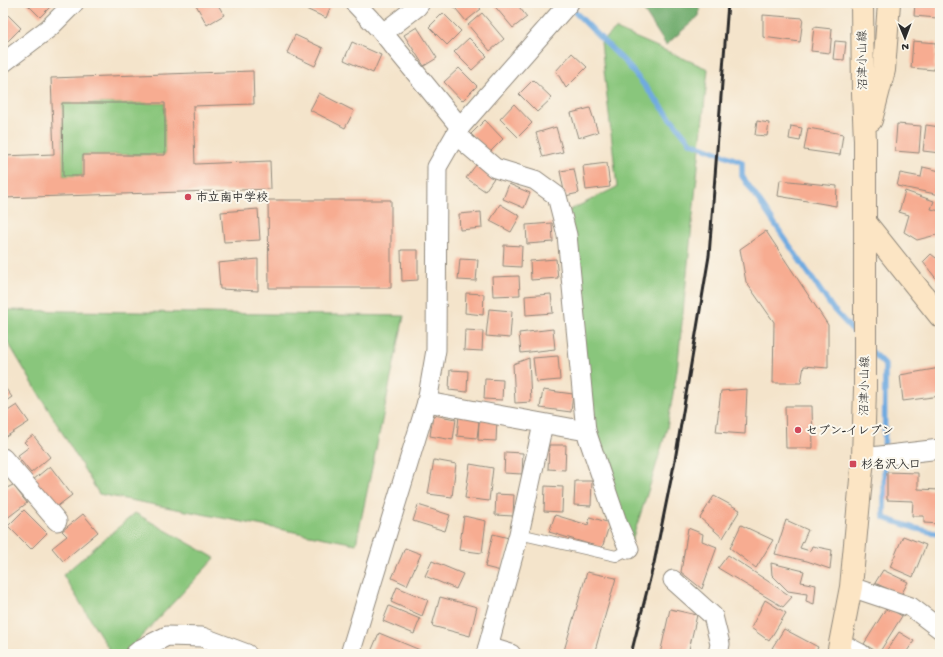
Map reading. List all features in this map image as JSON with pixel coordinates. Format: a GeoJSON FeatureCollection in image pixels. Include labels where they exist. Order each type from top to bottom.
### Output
{"type":"FeatureCollection","features":[{"type":"Feature","properties":{"kind":"main road","name":"沼津小山線"},"geometry":{"type":"LineString","coordinates":[[839,648],[850,587],[863,458],[865,141],[862,3]]}},
{"type":"Feature","properties":{"kind":"main road","name":"沼津小山線"},"geometry":{"type":"LineString","coordinates":[[865,141],[884,70],[889,3]]}},
{"type":"Feature","properties":{"kind":"main road"},"geometry":{"type":"LineString","coordinates":[[865,222],[940,316]]}},
{"type":"Feature","properties":{"kind":"street"},"geometry":{"type":"LineString","coordinates":[[3,63],[49,28],[74,3]]}},
{"type":"Feature","properties":{"kind":"street"},"geometry":{"type":"LineString","coordinates":[[355,3],[383,33],[458,131],[495,168],[535,180],[557,196],[567,235],[586,431],[618,525],[629,550]]}},
{"type":"Feature","properties":{"kind":"street"},"geometry":{"type":"LineString","coordinates":[[383,33],[417,7],[420,3]]}},
{"type":"Feature","properties":{"kind":"street"},"geometry":{"type":"LineString","coordinates":[[350,654],[427,402],[436,350],[437,167],[458,131],[569,3]]}},
{"type":"Feature","properties":{"kind":"street"},"geometry":{"type":"LineString","coordinates":[[427,402],[586,431]]}},
{"type":"Feature","properties":{"kind":"street"},"geometry":{"type":"LineString","coordinates":[[511,654],[487,651],[519,534],[543,424]]}},
{"type":"Feature","properties":{"kind":"street"},"geometry":{"type":"LineString","coordinates":[[863,458],[940,449]]}},
{"type":"Feature","properties":{"kind":"street"},"geometry":{"type":"LineString","coordinates":[[3,458],[57,521]]}},
{"type":"Feature","properties":{"kind":"street"},"geometry":{"type":"LineString","coordinates":[[673,580],[713,616],[720,644],[718,654]]}},
{"type":"Feature","properties":{"kind":"street"},"geometry":{"type":"LineString","coordinates":[[850,587],[911,607],[940,629]]}},
{"type":"Feature","properties":{"kind":"street"},"geometry":{"type":"LineString","coordinates":[[135,654],[141,649],[167,636],[202,637],[247,654]]}},
{"type":"Feature","properties":{"kind":"street"},"geometry":{"type":"LineString","coordinates":[[839,648],[861,654]]}},
{"type":"Feature","properties":{"kind":"lane"},"geometry":{"type":"LineString","coordinates":[[519,534],[616,556],[629,550]]}},
{"type":"Feature","properties":{"kind":"green space"},"geometry":{"type":"Polygon","coordinates":[[[639,3],[700,3],[699,16],[666,45],[639,3]]]}},
{"type":"Feature","properties":{"kind":"green space"},"geometry":{"type":"Polygon","coordinates":[[[616,29],[708,69],[677,371],[667,428],[629,549],[592,436],[566,212],[617,187],[601,42],[616,29]]]}},
{"type":"Feature","properties":{"kind":"green space"},"geometry":{"type":"Polygon","coordinates":[[[62,103],[165,103],[165,155],[83,155],[83,176],[63,176],[62,103]]]}},
{"type":"Feature","properties":{"kind":"green space"},"geometry":{"type":"Polygon","coordinates":[[[3,310],[404,316],[356,544],[99,494],[3,334],[3,310]]]}},
{"type":"Feature","properties":{"kind":"green space"},"geometry":{"type":"Polygon","coordinates":[[[135,513],[215,558],[125,654],[112,654],[63,575],[135,513]]]}},
{"type":"Feature","properties":{"kind":"building"},"geometry":{"type":"Polygon","coordinates":[[[26,3],[51,3],[53,4],[40,17],[26,3]]]}},
{"type":"Feature","properties":{"kind":"building"},"geometry":{"type":"Polygon","coordinates":[[[195,3],[217,3],[224,15],[207,25],[195,3]]]}},
{"type":"Feature","properties":{"kind":"building"},"geometry":{"type":"Polygon","coordinates":[[[298,3],[332,3],[326,18],[297,5],[298,3]]]}},
{"type":"Feature","properties":{"kind":"building"},"geometry":{"type":"Polygon","coordinates":[[[451,3],[475,3],[481,9],[466,21],[451,3]]]}},
{"type":"Feature","properties":{"kind":"building"},"geometry":{"type":"Polygon","coordinates":[[[492,3],[516,3],[527,17],[513,28],[492,3]]]}},
{"type":"Feature","properties":{"kind":"building"},"geometry":{"type":"Polygon","coordinates":[[[915,3],[938,3],[937,18],[914,16],[915,3]]]}},
{"type":"Feature","properties":{"kind":"building"},"geometry":{"type":"Polygon","coordinates":[[[5,12],[21,28],[3,46],[3,14],[5,12]]]}},
{"type":"Feature","properties":{"kind":"building"},"geometry":{"type":"Polygon","coordinates":[[[443,13],[461,31],[447,45],[429,27],[443,13]]]}},
{"type":"Feature","properties":{"kind":"building"},"geometry":{"type":"Polygon","coordinates":[[[482,13],[504,39],[490,51],[468,25],[482,13]]]}},
{"type":"Feature","properties":{"kind":"building"},"geometry":{"type":"Polygon","coordinates":[[[763,15],[803,18],[800,42],[763,37],[763,15]]]}},
{"type":"Feature","properties":{"kind":"building"},"geometry":{"type":"Polygon","coordinates":[[[417,27],[437,58],[424,66],[404,35],[417,27]]]}},
{"type":"Feature","properties":{"kind":"building"},"geometry":{"type":"Polygon","coordinates":[[[814,27],[832,29],[830,53],[811,51],[814,27]]]}},
{"type":"Feature","properties":{"kind":"building"},"geometry":{"type":"Polygon","coordinates":[[[295,35],[323,48],[315,66],[287,53],[295,35]]]}},
{"type":"Feature","properties":{"kind":"building"},"geometry":{"type":"Polygon","coordinates":[[[469,38],[487,56],[472,70],[454,52],[469,38]]]}},
{"type":"Feature","properties":{"kind":"building"},"geometry":{"type":"Polygon","coordinates":[[[835,41],[846,42],[844,60],[833,59],[835,41]]]}},
{"type":"Feature","properties":{"kind":"building"},"geometry":{"type":"Polygon","coordinates":[[[913,41],[936,43],[934,70],[911,68],[913,41]]]}},
{"type":"Feature","properties":{"kind":"building"},"geometry":{"type":"Polygon","coordinates":[[[352,42],[381,55],[373,73],[344,60],[352,42]]]}},
{"type":"Feature","properties":{"kind":"building"},"geometry":{"type":"Polygon","coordinates":[[[572,53],[587,67],[566,88],[556,71],[572,53]]]}},
{"type":"Feature","properties":{"kind":"building"},"geometry":{"type":"Polygon","coordinates":[[[459,68],[477,86],[462,101],[444,82],[459,68]]]}},
{"type":"Feature","properties":{"kind":"building"},"geometry":{"type":"Polygon","coordinates":[[[253,71],[254,104],[193,106],[195,164],[270,161],[271,189],[3,198],[3,156],[54,154],[51,78],[253,71]],[[62,103],[63,176],[83,176],[83,155],[165,155],[165,103],[62,103]]]}},
{"type":"Feature","properties":{"kind":"building"},"geometry":{"type":"Polygon","coordinates":[[[533,80],[552,98],[537,112],[519,94],[533,80]]]}},
{"type":"Feature","properties":{"kind":"building"},"geometry":{"type":"Polygon","coordinates":[[[319,93],[354,111],[345,128],[310,110],[319,93]]]}},
{"type":"Feature","properties":{"kind":"building"},"geometry":{"type":"Polygon","coordinates":[[[514,104],[532,123],[518,137],[500,119],[514,104]]]}},
{"type":"Feature","properties":{"kind":"building"},"geometry":{"type":"Polygon","coordinates":[[[590,108],[598,132],[578,138],[571,113],[590,108]]]}},
{"type":"Feature","properties":{"kind":"building"},"geometry":{"type":"Polygon","coordinates":[[[485,120],[503,139],[489,153],[471,134],[485,120]]]}},
{"type":"Feature","properties":{"kind":"building"},"geometry":{"type":"Polygon","coordinates":[[[757,121],[769,123],[767,136],[755,135],[757,121]]]}},
{"type":"Feature","properties":{"kind":"building"},"geometry":{"type":"Polygon","coordinates":[[[897,124],[921,126],[919,153],[895,151],[897,124]]]}},
{"type":"Feature","properties":{"kind":"building"},"geometry":{"type":"Polygon","coordinates":[[[926,125],[940,127],[940,153],[923,151],[926,125]]]}},
{"type":"Feature","properties":{"kind":"building"},"geometry":{"type":"Polygon","coordinates":[[[791,126],[802,128],[800,141],[789,139],[791,126]]]}},
{"type":"Feature","properties":{"kind":"building"},"geometry":{"type":"Polygon","coordinates":[[[556,127],[563,152],[543,157],[536,133],[556,127]]]}},
{"type":"Feature","properties":{"kind":"building"},"geometry":{"type":"Polygon","coordinates":[[[808,128],[843,134],[840,155],[804,150],[808,128]]]}},
{"type":"Feature","properties":{"kind":"building"},"geometry":{"type":"Polygon","coordinates":[[[607,163],[610,187],[586,190],[583,166],[607,163]]]}},
{"type":"Feature","properties":{"kind":"building"},"geometry":{"type":"Polygon","coordinates":[[[476,165],[494,178],[485,191],[466,178],[476,165]]]}},
{"type":"Feature","properties":{"kind":"building"},"geometry":{"type":"Polygon","coordinates":[[[923,167],[940,171],[940,195],[897,186],[900,173],[921,177],[923,167]]]}},
{"type":"Feature","properties":{"kind":"building"},"geometry":{"type":"Polygon","coordinates":[[[574,169],[579,193],[565,196],[560,171],[574,169]]]}},
{"type":"Feature","properties":{"kind":"building"},"geometry":{"type":"Polygon","coordinates":[[[780,180],[837,186],[836,206],[778,196],[780,180]]]}},
{"type":"Feature","properties":{"kind":"building"},"geometry":{"type":"Polygon","coordinates":[[[509,184],[530,193],[524,208],[503,199],[509,184]]]}},
{"type":"Feature","properties":{"kind":"building"},"geometry":{"type":"Polygon","coordinates":[[[905,191],[934,201],[931,209],[940,211],[940,234],[917,240],[904,232],[909,215],[899,212],[905,191]]]}},
{"type":"Feature","properties":{"kind":"building"},"geometry":{"type":"Polygon","coordinates":[[[268,200],[391,200],[391,288],[269,288],[268,200]]]}},
{"type":"Feature","properties":{"kind":"building"},"geometry":{"type":"Polygon","coordinates":[[[500,204],[520,216],[511,232],[490,221],[500,204]]]}},
{"type":"Feature","properties":{"kind":"building"},"geometry":{"type":"Polygon","coordinates":[[[258,209],[260,240],[224,242],[221,212],[258,209]]]}},
{"type":"Feature","properties":{"kind":"building"},"geometry":{"type":"Polygon","coordinates":[[[481,212],[482,228],[460,230],[459,214],[481,212]]]}},
{"type":"Feature","properties":{"kind":"building"},"geometry":{"type":"Polygon","coordinates":[[[552,223],[553,242],[527,244],[526,225],[552,223]]]}},
{"type":"Feature","properties":{"kind":"building"},"geometry":{"type":"Polygon","coordinates":[[[766,231],[828,325],[828,368],[804,366],[801,383],[773,383],[774,322],[746,282],[740,249],[766,231]]]}},
{"type":"Feature","properties":{"kind":"building"},"geometry":{"type":"Polygon","coordinates":[[[504,245],[522,246],[521,267],[503,266],[504,245]]]}},
{"type":"Feature","properties":{"kind":"building"},"geometry":{"type":"Polygon","coordinates":[[[401,250],[418,250],[418,280],[402,281],[401,250]]]}},
{"type":"Feature","properties":{"kind":"building"},"geometry":{"type":"Polygon","coordinates":[[[931,254],[936,258],[940,255],[940,280],[938,281],[923,262],[931,254]]]}},
{"type":"Feature","properties":{"kind":"building"},"geometry":{"type":"Polygon","coordinates":[[[258,259],[258,291],[220,289],[218,263],[258,259]]]}},
{"type":"Feature","properties":{"kind":"building"},"geometry":{"type":"Polygon","coordinates":[[[460,259],[478,260],[476,281],[458,280],[460,259]]]}},
{"type":"Feature","properties":{"kind":"building"},"geometry":{"type":"Polygon","coordinates":[[[556,259],[558,278],[531,280],[530,261],[556,259]]]}},
{"type":"Feature","properties":{"kind":"building"},"geometry":{"type":"Polygon","coordinates":[[[519,276],[520,295],[493,296],[492,277],[519,276]]]}},
{"type":"Feature","properties":{"kind":"building"},"geometry":{"type":"Polygon","coordinates":[[[466,293],[484,294],[483,315],[465,313],[466,293]]]}},
{"type":"Feature","properties":{"kind":"building"},"geometry":{"type":"Polygon","coordinates":[[[551,294],[553,313],[526,315],[525,296],[551,294]]]}},
{"type":"Feature","properties":{"kind":"building"},"geometry":{"type":"Polygon","coordinates":[[[489,309],[512,311],[510,338],[486,336],[489,309]]]}},
{"type":"Feature","properties":{"kind":"building"},"geometry":{"type":"Polygon","coordinates":[[[553,329],[555,349],[521,353],[519,333],[553,329]]]}},
{"type":"Feature","properties":{"kind":"building"},"geometry":{"type":"Polygon","coordinates":[[[465,330],[483,331],[482,351],[464,350],[465,330]]]}},
{"type":"Feature","properties":{"kind":"building"},"geometry":{"type":"Polygon","coordinates":[[[558,356],[560,380],[536,382],[533,358],[558,356]]]}},
{"type":"Feature","properties":{"kind":"building"},"geometry":{"type":"Polygon","coordinates":[[[529,358],[531,402],[515,403],[513,364],[529,358]]]}},
{"type":"Feature","properties":{"kind":"building"},"geometry":{"type":"Polygon","coordinates":[[[940,368],[940,396],[903,401],[900,375],[940,368]]]}},
{"type":"Feature","properties":{"kind":"building"},"geometry":{"type":"Polygon","coordinates":[[[450,370],[468,371],[467,392],[449,390],[450,370]]]}},
{"type":"Feature","properties":{"kind":"building"},"geometry":{"type":"Polygon","coordinates":[[[485,379],[503,380],[502,400],[484,399],[485,379]]]}},
{"type":"Feature","properties":{"kind":"building"},"geometry":{"type":"Polygon","coordinates":[[[3,385],[12,397],[3,403],[3,385]]]}},
{"type":"Feature","properties":{"kind":"building"},"geometry":{"type":"Polygon","coordinates":[[[747,389],[745,434],[716,432],[721,391],[747,389]]]}},
{"type":"Feature","properties":{"kind":"building"},"geometry":{"type":"Polygon","coordinates":[[[543,390],[573,394],[571,412],[540,408],[543,390]]]}},
{"type":"Feature","properties":{"kind":"building"},"geometry":{"type":"Polygon","coordinates":[[[17,405],[29,422],[4,438],[3,414],[17,405]]]}},
{"type":"Feature","properties":{"kind":"building"},"geometry":{"type":"Polygon","coordinates":[[[785,406],[812,406],[813,448],[786,448],[785,406]]]}},
{"type":"Feature","properties":{"kind":"building"},"geometry":{"type":"Polygon","coordinates":[[[433,415],[456,419],[453,440],[430,436],[433,415]]]}},
{"type":"Feature","properties":{"kind":"building"},"geometry":{"type":"Polygon","coordinates":[[[459,415],[497,420],[496,441],[478,440],[479,422],[477,438],[457,436],[459,415]]]}},
{"type":"Feature","properties":{"kind":"building"},"geometry":{"type":"Polygon","coordinates":[[[33,435],[50,457],[31,473],[17,456],[29,447],[24,442],[33,435]]]}},
{"type":"Feature","properties":{"kind":"building"},"geometry":{"type":"Polygon","coordinates":[[[549,445],[566,445],[565,470],[548,469],[549,445]]]}},
{"type":"Feature","properties":{"kind":"building"},"geometry":{"type":"Polygon","coordinates":[[[505,452],[523,453],[522,474],[504,473],[505,452]]]}},
{"type":"Feature","properties":{"kind":"building"},"geometry":{"type":"Polygon","coordinates":[[[434,460],[456,464],[452,497],[428,494],[434,460]]]}},
{"type":"Feature","properties":{"kind":"building"},"geometry":{"type":"Polygon","coordinates":[[[470,464],[493,468],[489,501],[465,498],[470,464]]]}},
{"type":"Feature","properties":{"kind":"building"},"geometry":{"type":"Polygon","coordinates":[[[50,466],[72,495],[55,508],[33,480],[50,466]]]}},
{"type":"Feature","properties":{"kind":"building"},"geometry":{"type":"Polygon","coordinates":[[[887,472],[918,473],[918,489],[940,490],[940,524],[924,523],[924,516],[912,516],[913,501],[887,500],[887,472]]]}},
{"type":"Feature","properties":{"kind":"building"},"geometry":{"type":"Polygon","coordinates":[[[575,481],[592,481],[591,506],[574,505],[575,481]]]}},
{"type":"Feature","properties":{"kind":"building"},"geometry":{"type":"Polygon","coordinates":[[[13,485],[27,503],[6,519],[3,516],[3,490],[13,485]]]}},
{"type":"Feature","properties":{"kind":"building"},"geometry":{"type":"Polygon","coordinates":[[[545,486],[563,487],[562,512],[544,511],[545,486]]]}},
{"type":"Feature","properties":{"kind":"building"},"geometry":{"type":"Polygon","coordinates":[[[496,494],[514,495],[513,516],[495,515],[496,494]]]}},
{"type":"Feature","properties":{"kind":"building"},"geometry":{"type":"Polygon","coordinates":[[[714,496],[740,510],[723,538],[700,518],[714,496]]]}},
{"type":"Feature","properties":{"kind":"building"},"geometry":{"type":"Polygon","coordinates":[[[418,505],[450,515],[445,531],[413,521],[418,505]]]}},
{"type":"Feature","properties":{"kind":"building"},"geometry":{"type":"Polygon","coordinates":[[[24,510],[47,533],[31,549],[8,526],[24,510]]]}},
{"type":"Feature","properties":{"kind":"building"},"geometry":{"type":"Polygon","coordinates":[[[83,514],[98,532],[63,561],[52,548],[67,536],[62,531],[83,514]]]}},
{"type":"Feature","properties":{"kind":"building"},"geometry":{"type":"Polygon","coordinates":[[[555,515],[588,525],[590,517],[610,523],[602,548],[549,532],[555,515]]]}},
{"type":"Feature","properties":{"kind":"building"},"geometry":{"type":"Polygon","coordinates":[[[464,516],[486,521],[482,553],[459,550],[464,516]]]}},
{"type":"Feature","properties":{"kind":"building"},"geometry":{"type":"Polygon","coordinates":[[[786,520],[808,530],[800,548],[810,551],[812,546],[832,550],[830,569],[807,561],[775,554],[786,520]]]}},
{"type":"Feature","properties":{"kind":"building"},"geometry":{"type":"Polygon","coordinates":[[[741,525],[773,540],[756,568],[730,548],[741,525]]]}},
{"type":"Feature","properties":{"kind":"building"},"geometry":{"type":"Polygon","coordinates":[[[688,528],[703,534],[702,541],[717,547],[702,589],[681,572],[688,528]]]}},
{"type":"Feature","properties":{"kind":"building"},"geometry":{"type":"Polygon","coordinates":[[[493,534],[509,538],[501,571],[485,567],[493,534]]]}},
{"type":"Feature","properties":{"kind":"building"},"geometry":{"type":"Polygon","coordinates":[[[903,536],[926,545],[913,577],[890,567],[903,536]]]}},
{"type":"Feature","properties":{"kind":"building"},"geometry":{"type":"Polygon","coordinates":[[[405,548],[421,554],[407,585],[392,578],[405,548]]]}},
{"type":"Feature","properties":{"kind":"building"},"geometry":{"type":"Polygon","coordinates":[[[728,555],[792,597],[783,607],[718,568],[728,555]]]}},
{"type":"Feature","properties":{"kind":"building"},"geometry":{"type":"Polygon","coordinates":[[[432,561],[463,574],[456,589],[425,576],[432,561]]]}},
{"type":"Feature","properties":{"kind":"building"},"geometry":{"type":"Polygon","coordinates":[[[771,563],[804,571],[801,582],[816,585],[814,604],[806,601],[807,594],[788,591],[772,575],[771,563]]]}},
{"type":"Feature","properties":{"kind":"building"},"geometry":{"type":"Polygon","coordinates":[[[883,570],[908,582],[901,595],[875,583],[883,570]]]}},
{"type":"Feature","properties":{"kind":"building"},"geometry":{"type":"Polygon","coordinates":[[[587,572],[616,578],[594,654],[563,654],[587,572]]]}},
{"type":"Feature","properties":{"kind":"building"},"geometry":{"type":"Polygon","coordinates":[[[397,587],[428,600],[422,616],[391,602],[397,587]]]}},
{"type":"Feature","properties":{"kind":"building"},"geometry":{"type":"Polygon","coordinates":[[[440,597],[477,607],[470,636],[432,626],[440,597]]]}},
{"type":"Feature","properties":{"kind":"building"},"geometry":{"type":"Polygon","coordinates":[[[765,600],[786,613],[769,641],[751,628],[765,600]]]}},
{"type":"Feature","properties":{"kind":"building"},"geometry":{"type":"Polygon","coordinates":[[[389,606],[420,619],[414,634],[383,621],[389,606]]]}},
{"type":"Feature","properties":{"kind":"building"},"geometry":{"type":"Polygon","coordinates":[[[887,607],[902,616],[879,653],[864,644],[887,607]]]}},
{"type":"Feature","properties":{"kind":"building"},"geometry":{"type":"Polygon","coordinates":[[[670,609],[697,615],[688,654],[660,654],[670,609]]]}},
{"type":"Feature","properties":{"kind":"building"},"geometry":{"type":"Polygon","coordinates":[[[784,629],[818,647],[815,654],[783,654],[772,648],[784,629]]]}},
{"type":"Feature","properties":{"kind":"building"},"geometry":{"type":"Polygon","coordinates":[[[899,632],[914,641],[905,654],[884,654],[899,632]]]}},
{"type":"Feature","properties":{"kind":"building"},"geometry":{"type":"Polygon","coordinates":[[[379,633],[420,650],[418,654],[370,654],[379,633]]]}},
{"type":"Feature","properties":{"kind":"waterway"},"geometry":{"type":"LineString","coordinates":[[569,6],[627,64],[690,142],[742,162],[742,176],[833,309],[859,337]]}},
{"type":"Feature","properties":{"kind":"waterway"},"geometry":{"type":"LineString","coordinates":[[871,351],[885,365],[884,518],[935,533],[940,536]]}},
{"type":"Feature","properties":{"kind":"railway"},"geometry":{"type":"LineString","coordinates":[[631,654],[654,563],[675,460],[709,256],[728,3]]}},
{"type":"Feature","properties":{"kind":"place","name":"市立南中学校"},"geometry":{"type":"Point","coordinates":[188,197]}},
{"type":"Feature","properties":{"kind":"place","name":"セブン-イレブン"},"geometry":{"type":"Point","coordinates":[798,430]}},
{"type":"Feature","properties":{"kind":"place","name":"杉名沢入口"},"geometry":{"type":"Point","coordinates":[853,464]}}]}
